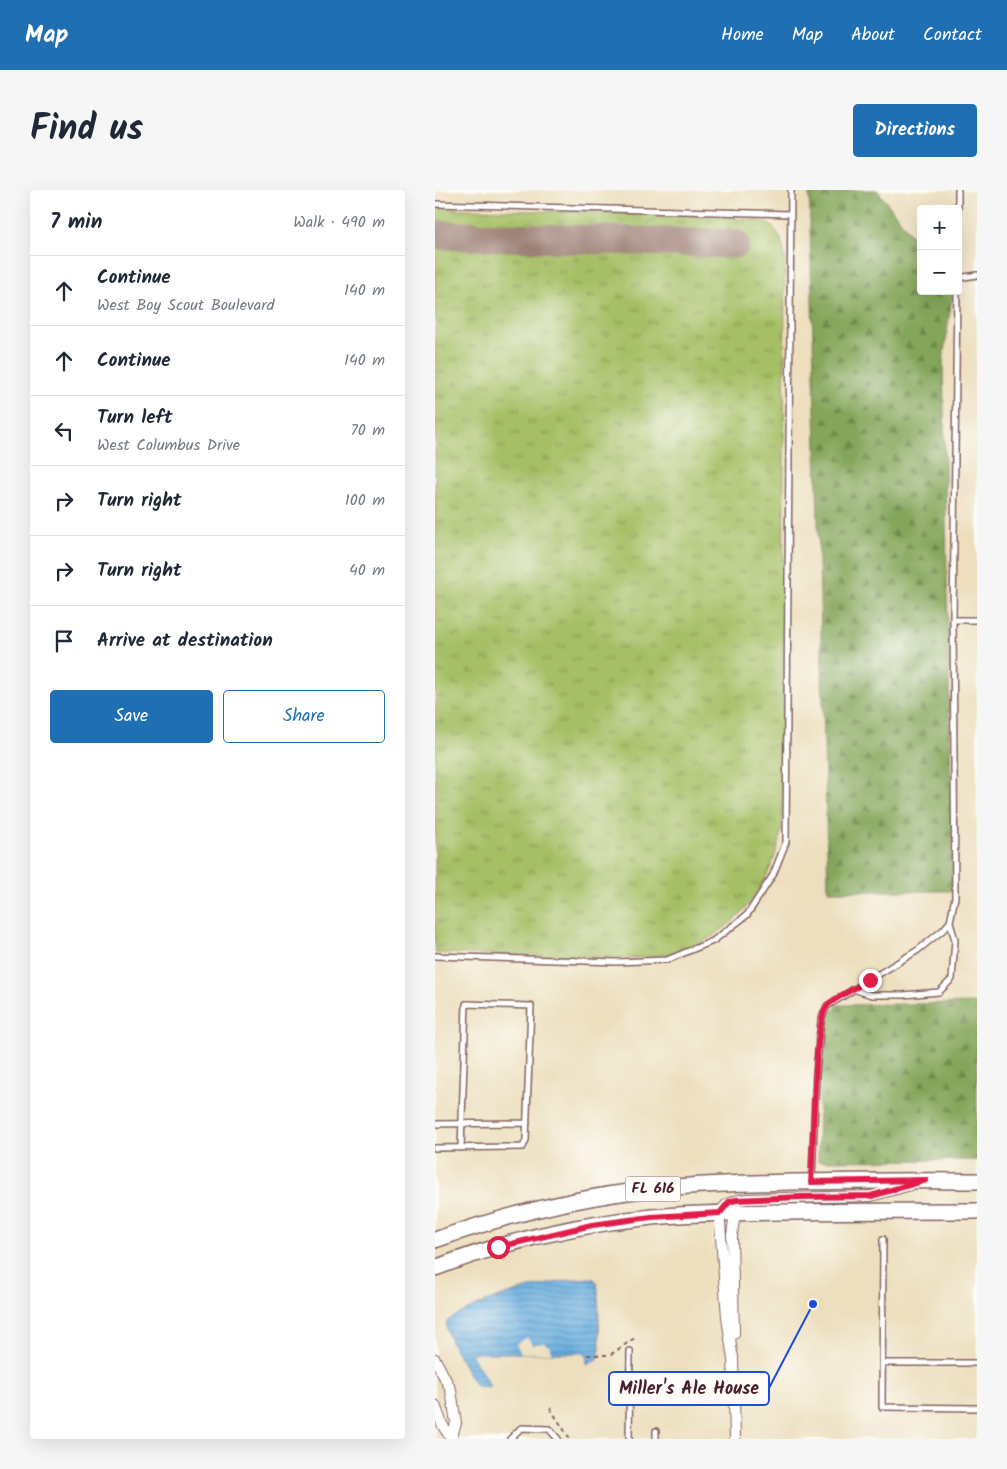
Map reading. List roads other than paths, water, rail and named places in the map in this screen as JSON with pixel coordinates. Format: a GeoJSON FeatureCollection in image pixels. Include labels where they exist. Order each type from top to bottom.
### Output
{"type":"FeatureCollection","features":[{"type":"Feature","properties":{"kind":"main road","name":"FL 616"},"geometry":{"type":"LineString","coordinates":[[435,1240],[490,1222],[579,1200],[644,1190],[727,1183],[977,1181]]}},
{"type":"Feature","properties":{"kind":"main road","name":"FL 616"},"geometry":{"type":"LineString","coordinates":[[435,1268],[498,1247],[592,1225],[651,1217],[728,1213],[977,1211]]}},
{"type":"Feature","properties":{"kind":"street"},"geometry":{"type":"LineString","coordinates":[[733,1360],[727,1317],[729,1202],[736,1200],[801,1197],[871,1196],[926,1180]]}},
{"type":"Feature","properties":{"kind":"street"},"geometry":{"type":"LineString","coordinates":[[728,1213],[732,1235],[735,1439]]}},
{"type":"Feature","properties":{"kind":"street"},"geometry":{"type":"LineString","coordinates":[[435,1359],[451,1390],[456,1423],[451,1439]]}},
{"type":"Feature","properties":{"kind":"street"},"geometry":{"type":"LineString","coordinates":[[435,1405],[442,1424],[451,1439]]}},
{"type":"Feature","properties":{"kind":"lane"},"geometry":{"type":"LineString","coordinates":[[435,956],[616,962],[667,960],[713,941],[747,915],[773,876],[786,842],[791,190]]}},
{"type":"Feature","properties":{"kind":"lane"},"geometry":{"type":"LineString","coordinates":[[958,190],[958,205]]}},
{"type":"Feature","properties":{"kind":"lane"},"geometry":{"type":"LineString","coordinates":[[435,204],[791,214]]}},
{"type":"Feature","properties":{"kind":"lane"},"geometry":{"type":"LineString","coordinates":[[962,277],[977,275]]}},
{"type":"Feature","properties":{"kind":"lane"},"geometry":{"type":"LineString","coordinates":[[853,989],[872,996],[903,996],[939,992],[952,979],[955,940],[950,922],[955,896],[953,620],[957,295]]}},
{"type":"Feature","properties":{"kind":"lane"},"geometry":{"type":"LineString","coordinates":[[953,620],[977,620]]}},
{"type":"Feature","properties":{"kind":"lane"},"geometry":{"type":"LineString","coordinates":[[811,1182],[816,1074],[821,1020],[827,1006],[917,950],[943,930],[950,922]]}},
{"type":"Feature","properties":{"kind":"lane"},"geometry":{"type":"LineString","coordinates":[[435,1148],[461,1148],[523,1146],[526,1140],[527,1123],[531,1006],[466,1004],[461,1148]]}},
{"type":"Feature","properties":{"kind":"lane"},"geometry":{"type":"LineString","coordinates":[[436,1122],[527,1123]]}},
{"type":"Feature","properties":{"kind":"lane"},"geometry":{"type":"LineString","coordinates":[[883,1239],[882,1407],[977,1408]]}},
{"type":"Feature","properties":{"kind":"lane"},"geometry":{"type":"LineString","coordinates":[[629,1439],[630,1351]]}},
{"type":"Feature","properties":{"kind":"lane"},"geometry":{"type":"LineString","coordinates":[[883,1363],[977,1363]]}},
{"type":"Feature","properties":{"kind":"lane"},"geometry":{"type":"LineString","coordinates":[[510,1439],[521,1428],[549,1429],[558,1439]]}},
{"type":"Feature","properties":{"kind":"lane"},"geometry":{"type":"LineString","coordinates":[[656,1431],[656,1439]]}},
{"type":"Feature","properties":{"kind":"water"},"geometry":{"type":"Polygon","coordinates":[[[588,1278],[594,1279],[598,1289],[600,1348],[598,1360],[587,1364],[586,1353],[470,1353],[491,1387],[475,1385],[448,1335],[447,1321],[462,1312],[515,1292],[552,1283],[588,1278]]]}},
{"type":"Feature","properties":{"kind":"place","name":"Miller's Ale House"},"geometry":{"type":"Point","coordinates":[813,1304]}}]}
